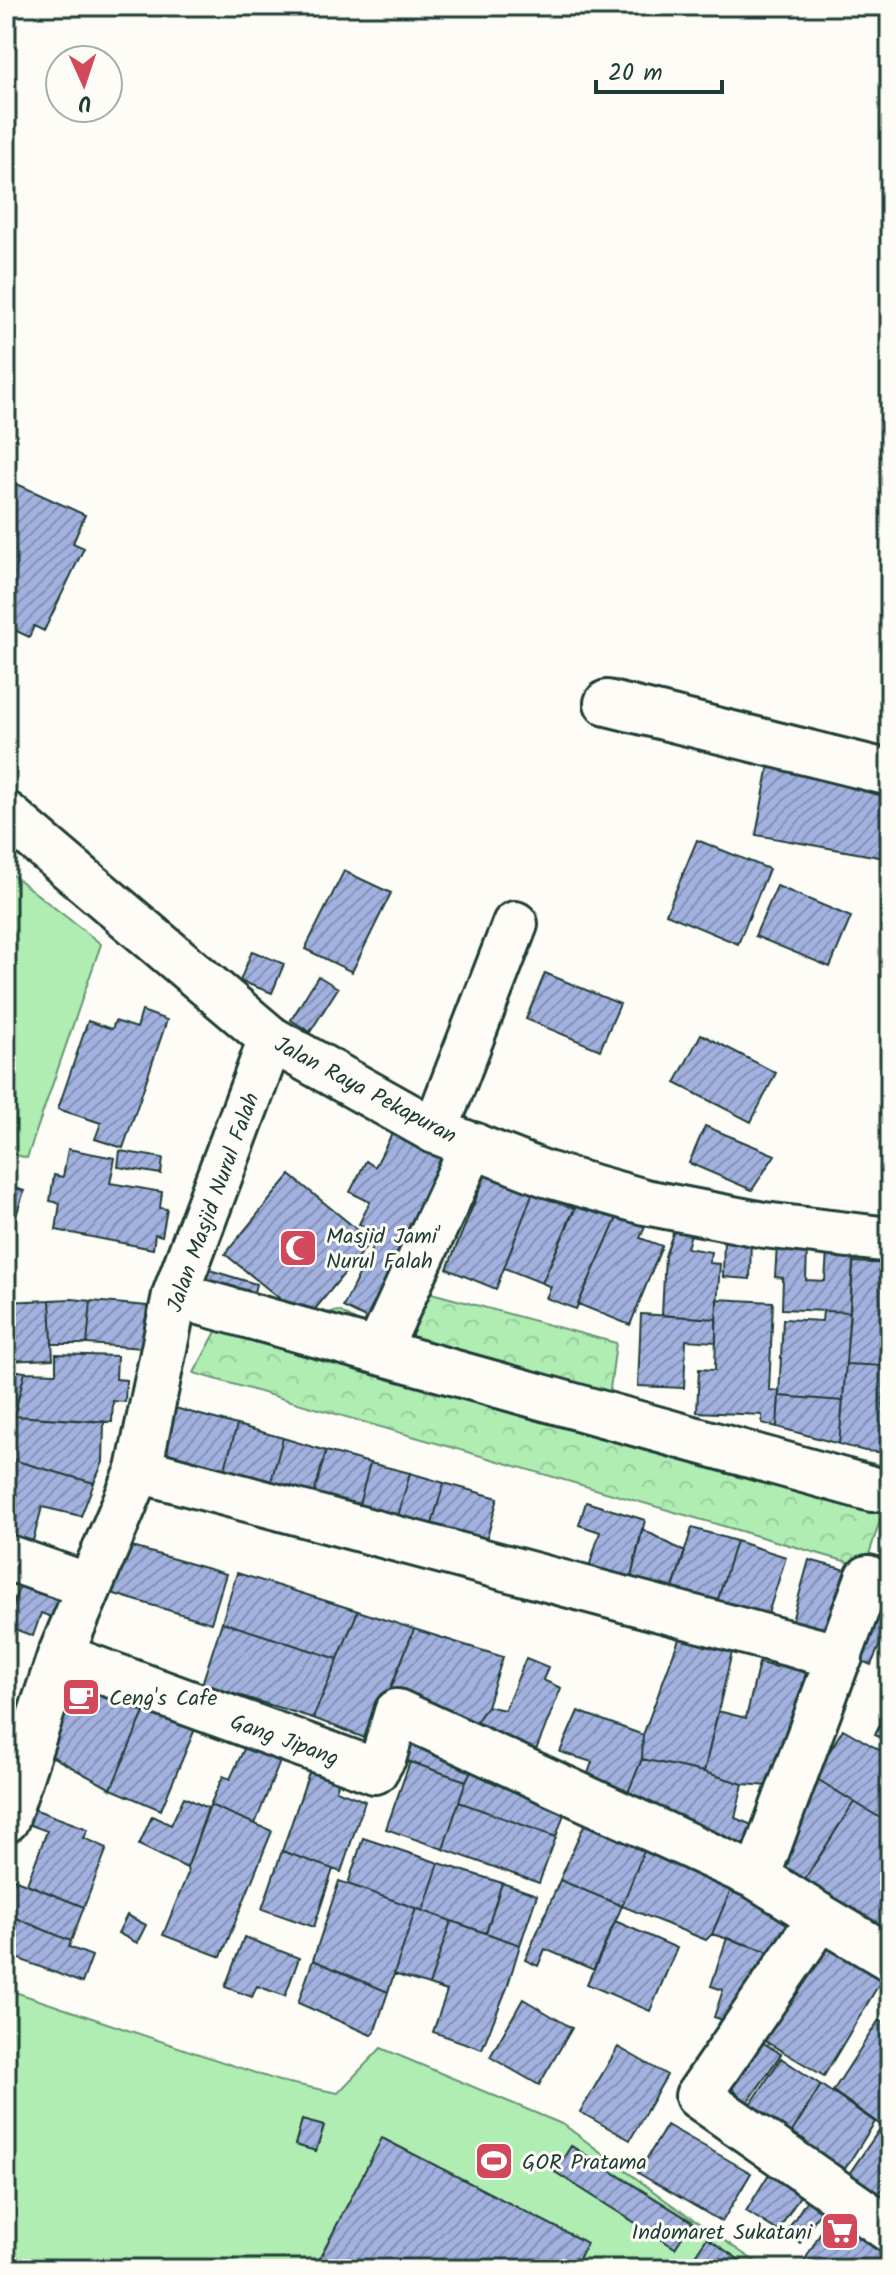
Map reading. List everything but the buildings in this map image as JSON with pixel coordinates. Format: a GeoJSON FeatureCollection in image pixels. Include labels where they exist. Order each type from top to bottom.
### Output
{"type":"FeatureCollection","features":[{"type":"Feature","properties":{"kind":"street"},"geometry":{"type":"LineString","coordinates":[[607,703],[890,773]]}},
{"type":"Feature","properties":{"kind":"street","name":"Jalan Raya Pekapuran"},"geometry":{"type":"LineString","coordinates":[[6,814],[271,1039],[454,1138],[546,1174],[645,1202],[764,1225],[890,1240]]}},
{"type":"Feature","properties":{"kind":"street"},"geometry":{"type":"LineString","coordinates":[[378,1351],[454,1138],[515,924]]}},
{"type":"Feature","properties":{"kind":"street","name":"Jalan Masjid Nurul Falah"},"geometry":{"type":"LineString","coordinates":[[6,1820],[60,1656],[139,1470],[175,1295],[271,1039]]}},
{"type":"Feature","properties":{"kind":"street"},"geometry":{"type":"LineString","coordinates":[[175,1295],[872,1489]]}},
{"type":"Feature","properties":{"kind":"street"},"geometry":{"type":"LineString","coordinates":[[139,1470],[840,1657]]}},
{"type":"Feature","properties":{"kind":"street"},"geometry":{"type":"LineString","coordinates":[[6,1557],[89,1586]]}},
{"type":"Feature","properties":{"kind":"street"},"geometry":{"type":"LineString","coordinates":[[868,1578],[757,1877],[890,1958]]}},
{"type":"Feature","properties":{"kind":"street","name":"Gang Jipang"},"geometry":{"type":"LineString","coordinates":[[60,1656],[375,1771],[384,1756],[397,1712],[757,1877]]}},
{"type":"Feature","properties":{"kind":"street"},"geometry":{"type":"LineString","coordinates":[[821,1917],[698,2096],[890,2230]]}},
{"type":"Feature","properties":{"kind":"green space"},"geometry":{"type":"Polygon","coordinates":[[[6,870],[101,944],[27,1158],[6,1152],[6,870]]]}},
{"type":"Feature","properties":{"kind":"green space"},"geometry":{"type":"Polygon","coordinates":[[[413,1288],[616,1343],[608,1405],[890,1467],[890,1489],[865,1567],[194,1373],[218,1328],[339,1311],[382,1335],[413,1288]]]}},
{"type":"Feature","properties":{"kind":"green space"},"geometry":{"type":"Polygon","coordinates":[[[6,1989],[279,2081],[338,2093],[381,2048],[564,2125],[766,2269],[574,2269],[586,2243],[382,2139],[314,2269],[6,2269],[6,1989]],[[302,2121],[295,2144],[316,2151],[323,2126],[302,2121]],[[572,2146],[555,2172],[675,2248],[692,2221],[572,2146]]]}},
{"type":"Feature","properties":{"kind":"place","name":"Masjid Jami' Nurul Falah"},"geometry":{"type":"Point","coordinates":[298,1248]}},
{"type":"Feature","properties":{"kind":"place","name":"Ceng's Cafe"},"geometry":{"type":"Point","coordinates":[81,1697]}},
{"type":"Feature","properties":{"kind":"place","name":"GOR Pratama"},"geometry":{"type":"Point","coordinates":[494,2161]}},
{"type":"Feature","properties":{"kind":"place","name":"Indomaret Sukatani"},"geometry":{"type":"Point","coordinates":[840,2231]}}]}
